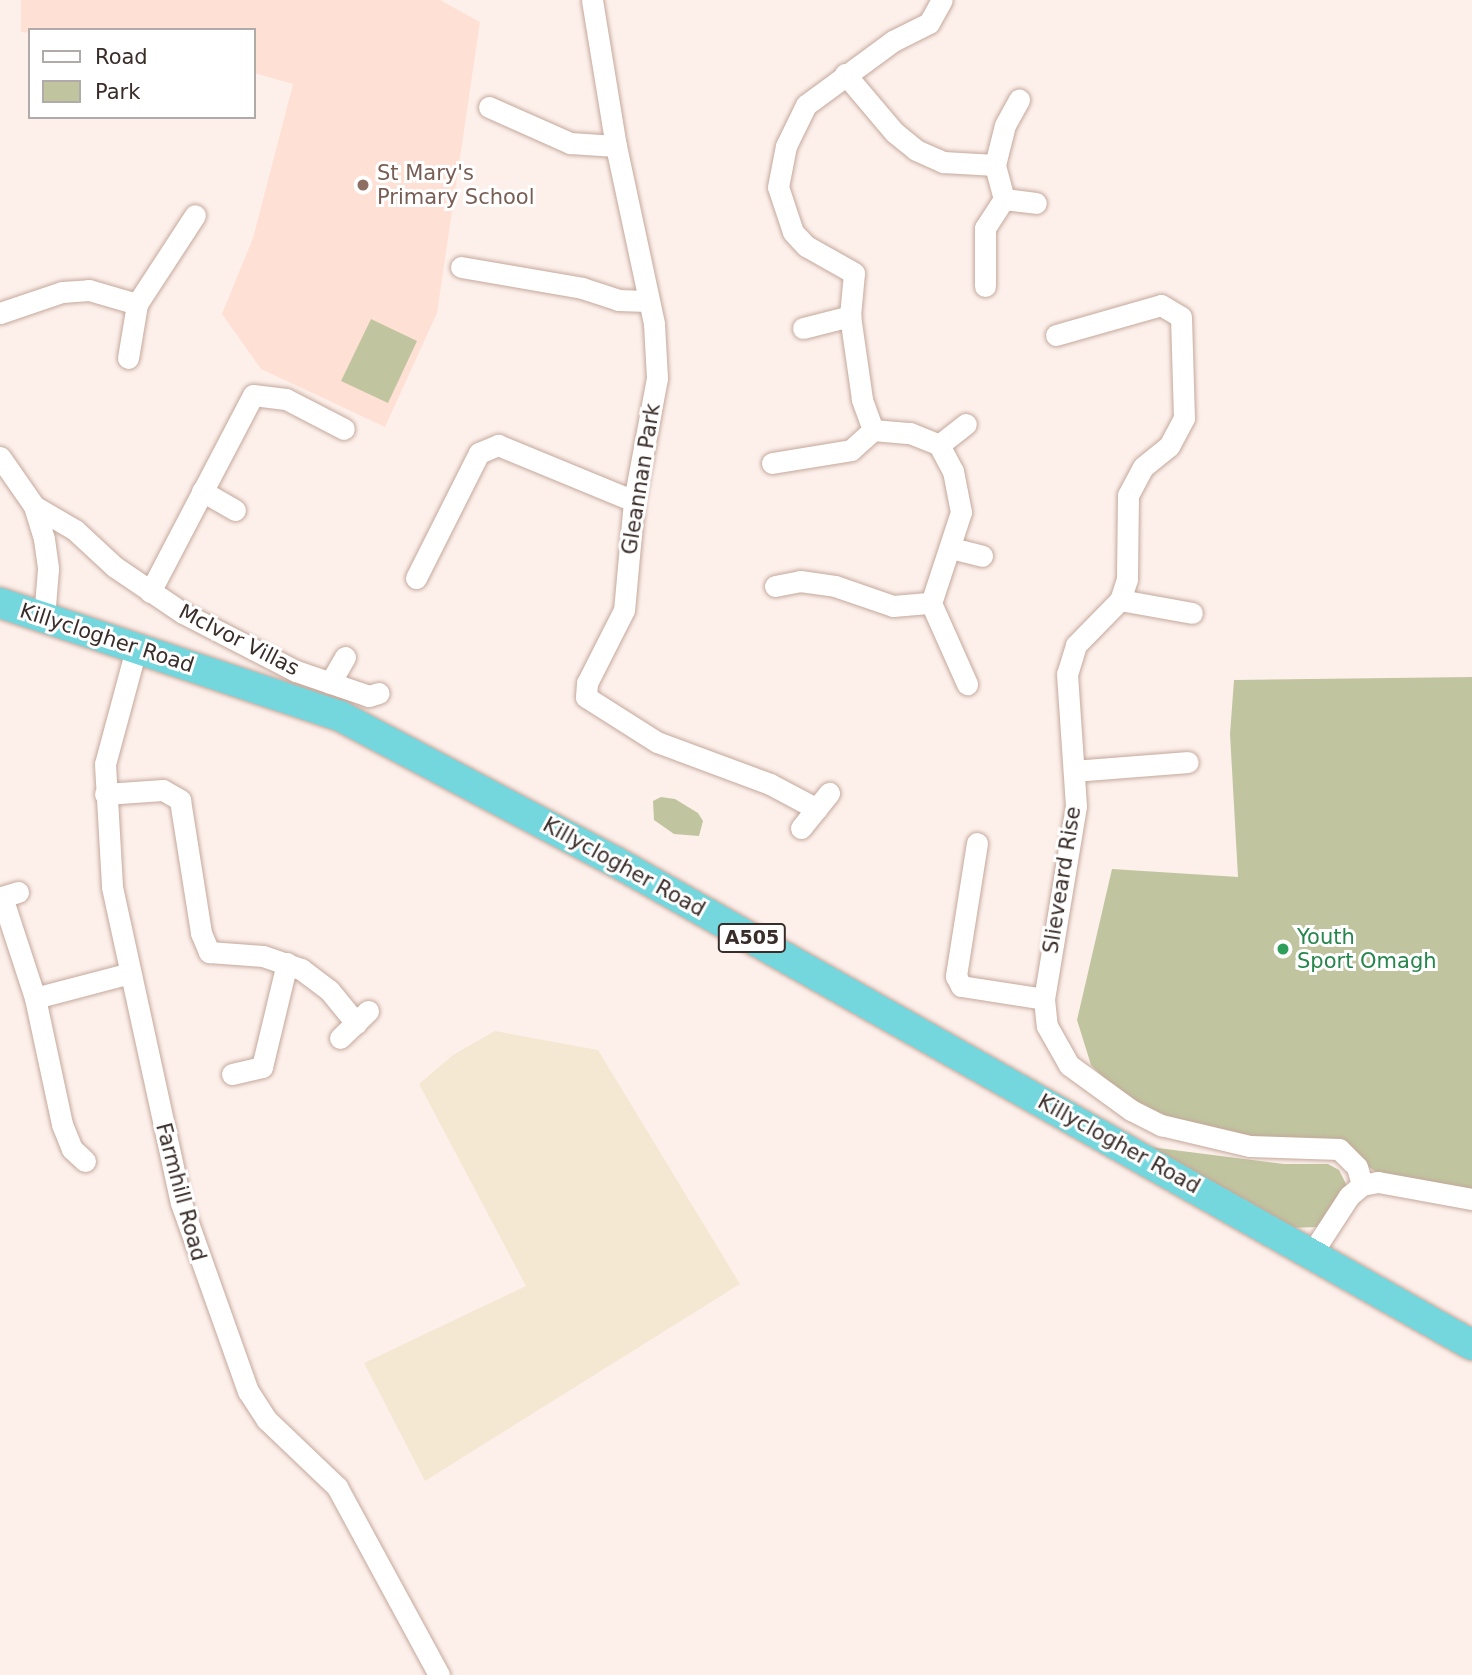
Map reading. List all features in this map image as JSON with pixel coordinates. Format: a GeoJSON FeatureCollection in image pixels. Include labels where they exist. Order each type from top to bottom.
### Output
{"type":"FeatureCollection","features":[{"type":"Feature","properties":{"kind":"highway","name":"Killyclogher Road"},"geometry":{"type":"LineString","coordinates":[[0,603],[340,716],[615,862],[1312,1252],[1472,1345]]}},
{"type":"Feature","properties":{"kind":"street","name":"Gleannan Park"},"geometry":{"type":"LineString","coordinates":[[592,0],[615,146],[654,324],[657,378],[634,501],[624,610],[587,683],[586,697],[657,742],[823,801],[801,828]]}},
{"type":"Feature","properties":{"kind":"street"},"geometry":{"type":"LineString","coordinates":[[873,430],[862,399],[850,316],[854,273],[806,246],[793,232],[778,187],[786,146],[806,105],[845,74],[929,23],[942,0]]}},
{"type":"Feature","properties":{"kind":"street"},"geometry":{"type":"LineString","coordinates":[[845,74],[894,132],[916,150],[943,162],[995,165]]}},
{"type":"Feature","properties":{"kind":"street"},"geometry":{"type":"LineString","coordinates":[[985,286],[985,228],[1004,199],[995,165],[1005,125],[1019,100]]}},
{"type":"Feature","properties":{"kind":"street"},"geometry":{"type":"LineString","coordinates":[[489,107],[570,143],[615,146]]}},
{"type":"Feature","properties":{"kind":"street"},"geometry":{"type":"LineString","coordinates":[[1004,199],[1036,203]]}},
{"type":"Feature","properties":{"kind":"street"},"geometry":{"type":"LineString","coordinates":[[128,358],[137,304],[195,215]]}},
{"type":"Feature","properties":{"kind":"street"},"geometry":{"type":"LineString","coordinates":[[461,267],[582,288],[618,300],[647,301]]}},
{"type":"Feature","properties":{"kind":"street"},"geometry":{"type":"LineString","coordinates":[[0,313],[62,292],[89,290],[137,304]]}},
{"type":"Feature","properties":{"kind":"street"},"geometry":{"type":"LineString","coordinates":[[1056,335],[1161,305],[1181,317],[1184,418],[1169,446],[1143,467],[1128,495],[1127,579],[1120,600],[1192,613]]}},
{"type":"Feature","properties":{"kind":"street"},"geometry":{"type":"LineString","coordinates":[[803,328],[850,316]]}},
{"type":"Feature","properties":{"kind":"street"},"geometry":{"type":"LineString","coordinates":[[150,592],[253,395],[286,399],[344,429]]}},
{"type":"Feature","properties":{"kind":"street"},"geometry":{"type":"LineString","coordinates":[[939,445],[966,424]]}},
{"type":"Feature","properties":{"kind":"street"},"geometry":{"type":"LineString","coordinates":[[772,463],[851,450],[873,430],[910,433],[939,445],[953,471],[961,512],[931,603],[967,684]]}},
{"type":"Feature","properties":{"kind":"street"},"geometry":{"type":"LineString","coordinates":[[416,578],[479,453],[498,445],[634,501]]}},
{"type":"Feature","properties":{"kind":"street"},"geometry":{"type":"LineString","coordinates":[[2,464],[34,506],[48,569],[44,619]]}},
{"type":"Feature","properties":{"kind":"street"},"geometry":{"type":"LineString","coordinates":[[202,491],[235,510]]}},
{"type":"Feature","properties":{"kind":"street","name":"McIvor Villas"},"geometry":{"type":"LineString","coordinates":[[34,506],[75,530],[150,592],[285,665],[330,684],[369,696],[379,693]]}},
{"type":"Feature","properties":{"kind":"street"},"geometry":{"type":"LineString","coordinates":[[951,548],[982,556]]}},
{"type":"Feature","properties":{"kind":"street"},"geometry":{"type":"LineString","coordinates":[[775,586],[800,581],[835,586],[893,606],[931,603]]}},
{"type":"Feature","properties":{"kind":"street","name":"Slieveard Rise"},"geometry":{"type":"LineString","coordinates":[[1120,600],[1076,645],[1067,674],[1076,806],[1044,999],[1046,1026],[1069,1065],[1130,1110],[1161,1125],[1250,1146],[1339,1149],[1357,1167],[1362,1185]]}},
{"type":"Feature","properties":{"kind":"street","name":"Farmhill Road"},"geometry":{"type":"LineString","coordinates":[[136,649],[105,764],[104,794],[112,887],[181,1203],[248,1391],[267,1420],[345,1498],[439,1675]]}},
{"type":"Feature","properties":{"kind":"street"},"geometry":{"type":"LineString","coordinates":[[330,684],[345,657]]}},
{"type":"Feature","properties":{"kind":"street"},"geometry":{"type":"LineString","coordinates":[[1074,771],[1188,762]]}},
{"type":"Feature","properties":{"kind":"street"},"geometry":{"type":"LineString","coordinates":[[104,794],[163,790],[180,800],[201,933],[209,952],[287,963],[329,990],[362,1017],[340,1038]]}},
{"type":"Feature","properties":{"kind":"street"},"geometry":{"type":"LineString","coordinates":[[977,843],[956,976],[961,986],[1044,999]]}},
{"type":"Feature","properties":{"kind":"street"},"geometry":{"type":"LineString","coordinates":[[18,892],[2,897],[35,998],[62,1124],[72,1149],[85,1161]]}},
{"type":"Feature","properties":{"kind":"street"},"geometry":{"type":"LineString","coordinates":[[232,1074],[262,1068],[287,963]]}},
{"type":"Feature","properties":{"kind":"street"},"geometry":{"type":"LineString","coordinates":[[35,998],[130,973]]}},
{"type":"Feature","properties":{"kind":"street"},"geometry":{"type":"LineString","coordinates":[[1312,1252],[1349,1196],[1362,1185],[1378,1182],[1472,1199]]}},
{"type":"Feature","properties":{"kind":"shaded area","name":"St Mary's Primary School"},"geometry":{"type":"Polygon","coordinates":[[[21,0],[440,0],[480,22],[437,313],[385,427],[261,369],[222,314],[253,238],[293,84],[256,74],[256,28],[28,28],[28,33],[21,32],[21,0]]]}},
{"type":"Feature","properties":{"kind":"shaded area"},"geometry":{"type":"Polygon","coordinates":[[[495,1031],[598,1050],[740,1284],[425,1481],[364,1363],[526,1286],[419,1084],[453,1055],[495,1031]]]}},
{"type":"Feature","properties":{"kind":"green space"},"geometry":{"type":"Polygon","coordinates":[[[371,319],[417,341],[388,403],[341,381],[371,319]]]}},
{"type":"Feature","properties":{"kind":"green space","name":"Youth Sport Omagh"},"geometry":{"type":"Polygon","coordinates":[[[1472,677],[1472,1190],[1376,1172],[1333,1142],[1229,1136],[1152,1112],[1120,1094],[1091,1065],[1077,1020],[1112,869],[1238,877],[1230,734],[1234,680],[1472,677]]]}},
{"type":"Feature","properties":{"kind":"green space"},"geometry":{"type":"Polygon","coordinates":[[[661,797],[675,799],[698,813],[703,821],[699,836],[674,834],[654,820],[653,801],[661,797]]]}},
{"type":"Feature","properties":{"kind":"green space"},"geometry":{"type":"Polygon","coordinates":[[[631,855],[1150,1147],[1284,1164],[1328,1164],[1339,1170],[1348,1188],[1318,1227],[1288,1228],[631,855]]]}},
{"type":"Feature","properties":{"kind":"place","name":"St Mary's Primary School"},"geometry":{"type":"Point","coordinates":[363,185]}},
{"type":"Feature","properties":{"kind":"place","name":"Youth Sport Omagh"},"geometry":{"type":"Point","coordinates":[1283,949]}}]}
